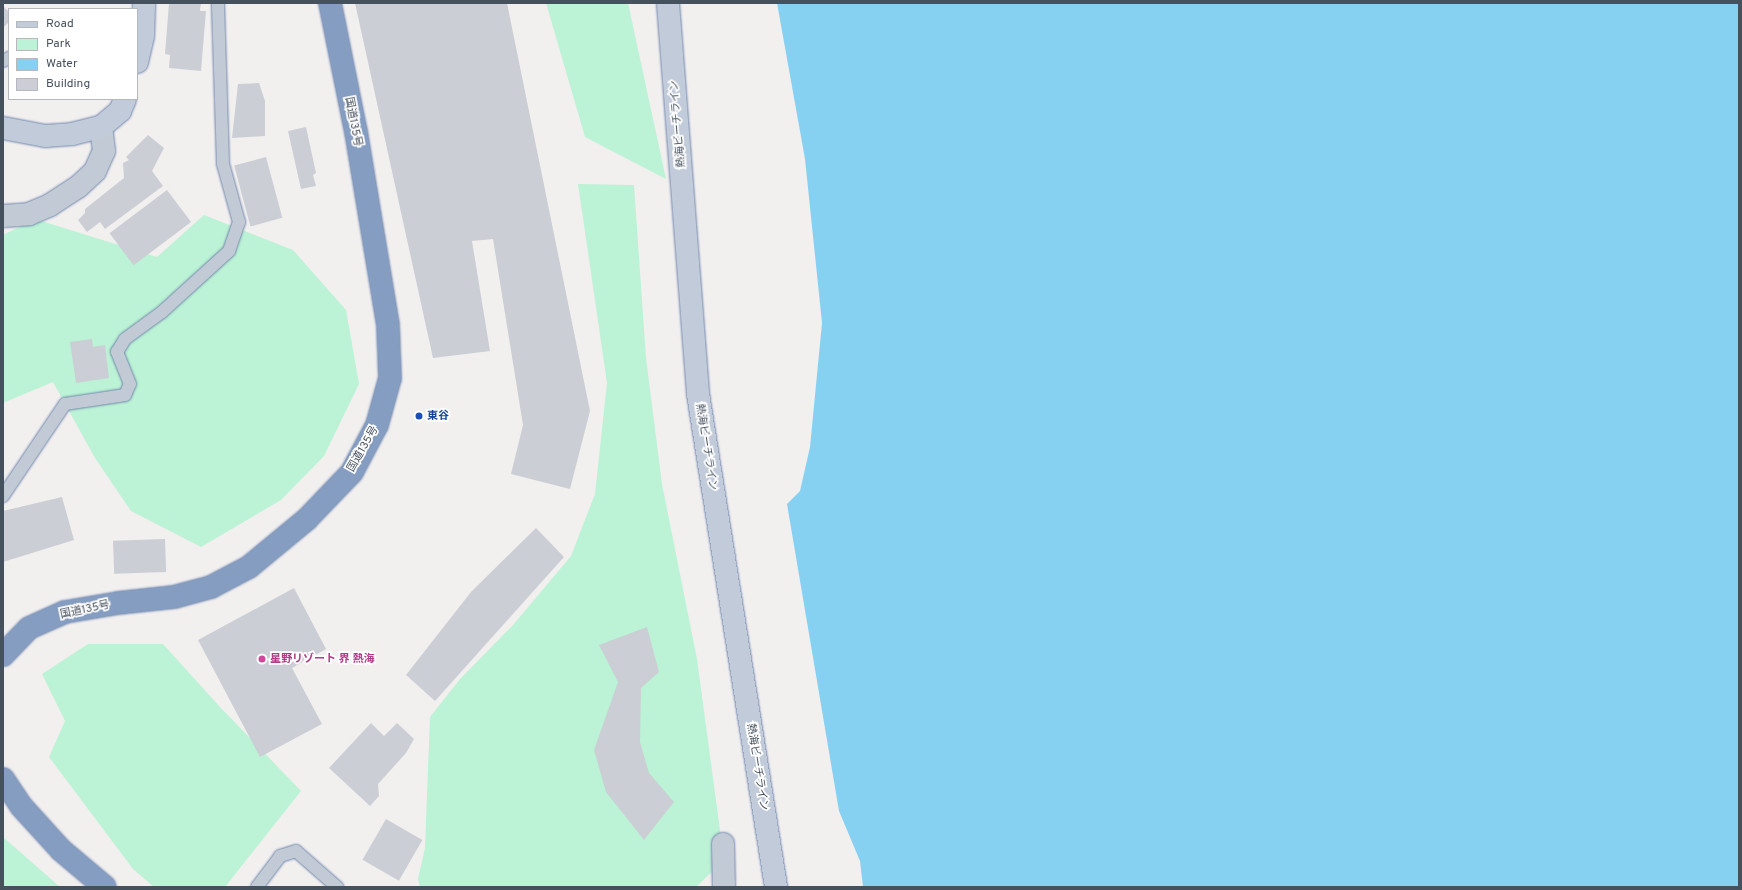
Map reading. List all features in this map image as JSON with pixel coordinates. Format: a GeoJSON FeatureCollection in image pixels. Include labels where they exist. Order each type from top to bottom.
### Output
{"type":"FeatureCollection","features":[{"type":"Feature","properties":{"kind":"highway","name":"国道135号"},"geometry":{"type":"LineString","coordinates":[[3,655],[29,628],[65,612],[118,603],[174,597],[211,587],[249,567],[307,519],[352,472],[377,425],[390,378],[388,326],[356,132],[330,3]]}},
{"type":"Feature","properties":{"kind":"highway"},"geometry":{"type":"LineString","coordinates":[[3,779],[21,806],[61,850],[105,887]]}},
{"type":"Feature","properties":{"kind":"street"},"geometry":{"type":"LineString","coordinates":[[138,58],[143,36],[144,3]]}},
{"type":"Feature","properties":{"kind":"street","name":"熱海ビーチライン"},"geometry":{"type":"LineString","coordinates":[[668,3],[698,394],[776,887]]}},
{"type":"Feature","properties":{"kind":"street"},"geometry":{"type":"LineString","coordinates":[[3,128],[45,136],[72,134],[101,127],[120,111],[125,100]]}},
{"type":"Feature","properties":{"kind":"street"},"geometry":{"type":"LineString","coordinates":[[3,216],[29,214],[50,205],[78,188],[95,171],[104,152],[101,127]]}},
{"type":"Feature","properties":{"kind":"street"},"geometry":{"type":"LineString","coordinates":[[723,844],[724,887]]}},
{"type":"Feature","properties":{"kind":"lane"},"geometry":{"type":"LineString","coordinates":[[3,496],[65,404],[125,395],[130,384],[117,352],[125,339],[162,312],[229,251],[239,222],[223,164],[218,3]]}},
{"type":"Feature","properties":{"kind":"lane"},"geometry":{"type":"LineString","coordinates":[[257,887],[280,856],[296,852],[338,887]]}},
{"type":"Feature","properties":{"kind":"green space"},"geometry":{"type":"Polygon","coordinates":[[[546,3],[628,3],[666,179],[585,137],[546,3]]]}},
{"type":"Feature","properties":{"kind":"green space"},"geometry":{"type":"Polygon","coordinates":[[[578,184],[634,185],[646,358],[662,484],[697,659],[724,860],[696,887],[420,887],[418,879],[425,848],[430,717],[460,679],[513,625],[571,556],[595,494],[607,383],[578,184]]]}},
{"type":"Feature","properties":{"kind":"green space"},"geometry":{"type":"Polygon","coordinates":[[[204,215],[293,250],[346,310],[359,384],[324,456],[281,500],[201,547],[131,511],[95,458],[53,382],[3,403],[3,235],[35,219],[157,257],[204,215]]]}},
{"type":"Feature","properties":{"kind":"green space"},"geometry":{"type":"Polygon","coordinates":[[[88,644],[163,644],[220,707],[301,791],[225,887],[154,887],[133,869],[49,757],[65,721],[42,674],[88,644]]]}},
{"type":"Feature","properties":{"kind":"green space"},"geometry":{"type":"Polygon","coordinates":[[[3,837],[60,887],[3,887],[3,837]]]}},
{"type":"Feature","properties":{"kind":"water"},"geometry":{"type":"Polygon","coordinates":[[[777,3],[1739,3],[1739,887],[863,887],[860,861],[839,811],[787,504],[800,491],[810,447],[822,323],[805,159],[777,3]]]}},
{"type":"Feature","properties":{"kind":"building"},"geometry":{"type":"Polygon","coordinates":[[[169,3],[201,3],[200,11],[206,11],[201,71],[169,68],[170,55],[165,54],[169,3]]]}},
{"type":"Feature","properties":{"kind":"building"},"geometry":{"type":"Polygon","coordinates":[[[355,3],[507,3],[590,411],[570,489],[511,474],[523,425],[493,239],[472,241],[490,351],[433,358],[355,3]]]}},
{"type":"Feature","properties":{"kind":"building"},"geometry":{"type":"Polygon","coordinates":[[[3,6],[8,11],[8,23],[3,28],[3,6]]]}},
{"type":"Feature","properties":{"kind":"building"},"geometry":{"type":"Polygon","coordinates":[[[259,83],[265,101],[265,136],[232,138],[238,84],[259,83]]]}},
{"type":"Feature","properties":{"kind":"building"},"geometry":{"type":"Polygon","coordinates":[[[306,127],[316,173],[313,175],[316,186],[301,189],[288,131],[306,127]]]}},
{"type":"Feature","properties":{"kind":"building"},"geometry":{"type":"Polygon","coordinates":[[[148,135],[164,148],[152,171],[163,186],[105,229],[100,222],[87,232],[78,220],[85,213],[85,209],[124,178],[123,163],[129,160],[126,157],[148,135]]]}},
{"type":"Feature","properties":{"kind":"building"},"geometry":{"type":"Polygon","coordinates":[[[266,157],[282,218],[250,226],[234,166],[266,157]]]}},
{"type":"Feature","properties":{"kind":"building"},"geometry":{"type":"Polygon","coordinates":[[[167,190],[191,222],[134,265],[109,233],[167,190]]]}},
{"type":"Feature","properties":{"kind":"building"},"geometry":{"type":"Polygon","coordinates":[[[92,339],[93,347],[105,345],[109,378],[76,383],[70,342],[92,339]]]}},
{"type":"Feature","properties":{"kind":"building"},"geometry":{"type":"Polygon","coordinates":[[[62,497],[74,540],[3,562],[3,511],[62,497]]]}},
{"type":"Feature","properties":{"kind":"building"},"geometry":{"type":"Polygon","coordinates":[[[536,528],[564,557],[435,701],[406,675],[471,592],[536,528]]]}},
{"type":"Feature","properties":{"kind":"building"},"geometry":{"type":"Polygon","coordinates":[[[165,539],[166,572],[114,574],[113,541],[165,539]]]}},
{"type":"Feature","properties":{"kind":"building"},"geometry":{"type":"Polygon","coordinates":[[[294,588],[326,649],[292,668],[322,724],[260,757],[198,640],[294,588]]]}},
{"type":"Feature","properties":{"kind":"building"},"geometry":{"type":"Polygon","coordinates":[[[647,627],[659,672],[641,688],[640,742],[649,773],[674,802],[644,840],[606,792],[594,750],[618,682],[599,645],[647,627]]]}},
{"type":"Feature","properties":{"kind":"building"},"geometry":{"type":"Polygon","coordinates":[[[371,723],[384,736],[397,723],[414,739],[406,753],[378,784],[379,796],[370,806],[329,768],[371,723]]]}},
{"type":"Feature","properties":{"kind":"building"},"geometry":{"type":"Polygon","coordinates":[[[386,819],[422,840],[399,881],[362,860],[386,819]]]}},
{"type":"Feature","properties":{"kind":"place","name":"東谷"},"geometry":{"type":"Point","coordinates":[419,416]}},
{"type":"Feature","properties":{"kind":"place","name":"星野リゾート 界 熱海"},"geometry":{"type":"Point","coordinates":[262,659]}}]}
